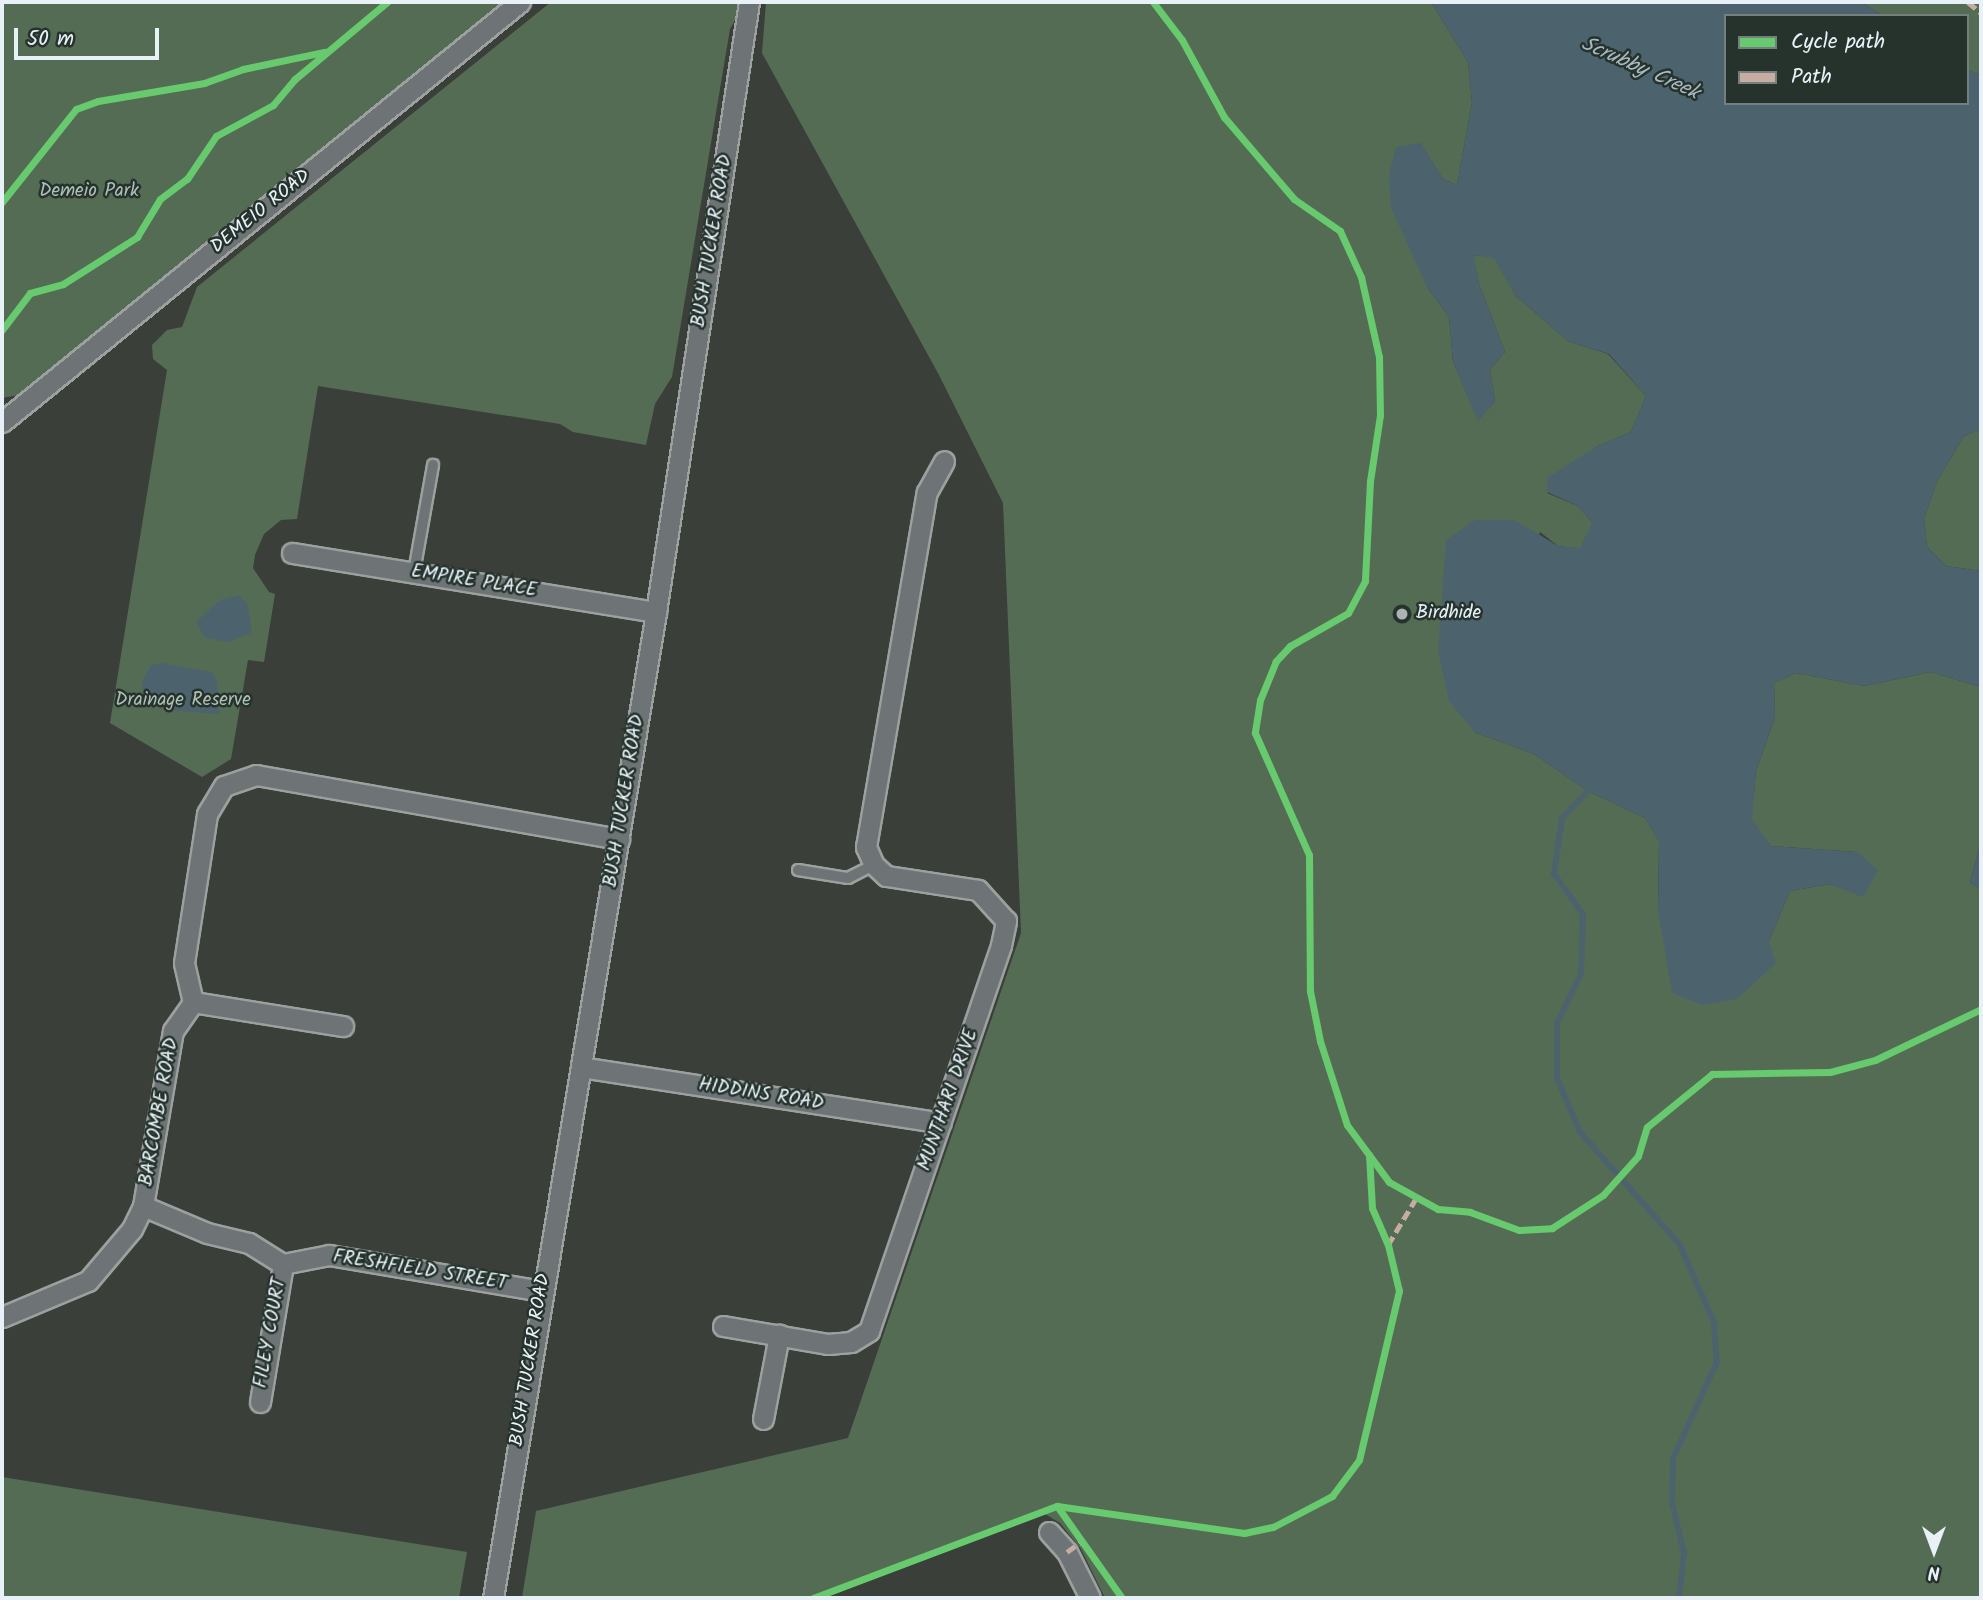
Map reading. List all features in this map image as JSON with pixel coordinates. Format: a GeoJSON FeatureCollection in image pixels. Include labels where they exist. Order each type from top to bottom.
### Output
{"type":"FeatureCollection","features":[{"type":"Feature","properties":{"kind":"street","name":"DEMEIO ROAD"},"geometry":{"type":"LineString","coordinates":[[2,422],[520,2]]}},
{"type":"Feature","properties":{"kind":"street","name":"BUSH TUCKER ROAD"},"geometry":{"type":"LineString","coordinates":[[492,1598],[656,612],[750,2]]}},
{"type":"Feature","properties":{"kind":"street"},"geometry":{"type":"LineString","coordinates":[[874,866],[866,847],[927,492],[944,461]]}},
{"type":"Feature","properties":{"kind":"street","name":"EMPIRE PLACE"},"geometry":{"type":"LineString","coordinates":[[292,553],[656,612]]}},
{"type":"Feature","properties":{"kind":"street"},"geometry":{"type":"LineString","coordinates":[[343,1026],[193,1002],[184,963],[207,814],[224,786],[256,775],[619,839]]}},
{"type":"Feature","properties":{"kind":"street","name":"MUNTHARI DRIVE"},"geometry":{"type":"LineString","coordinates":[[723,1326],[828,1344],[851,1342],[869,1331],[941,1123],[1006,921],[978,890],[886,876],[874,866]]}},
{"type":"Feature","properties":{"kind":"street","name":"BARCOMBE ROAD"},"geometry":{"type":"LineString","coordinates":[[2,1317],[88,1281],[132,1229],[144,1206],[173,1031],[193,1002]]}},
{"type":"Feature","properties":{"kind":"street","name":"HIDDINS ROAD"},"geometry":{"type":"LineString","coordinates":[[581,1067],[941,1123]]}},
{"type":"Feature","properties":{"kind":"street"},"geometry":{"type":"LineString","coordinates":[[144,1206],[207,1233],[249,1243],[283,1264]]}},
{"type":"Feature","properties":{"kind":"street","name":"FRESHFIELD STREET"},"geometry":{"type":"LineString","coordinates":[[283,1264],[328,1255],[542,1291]]}},
{"type":"Feature","properties":{"kind":"street","name":"FILEY COURT"},"geometry":{"type":"LineString","coordinates":[[260,1402],[283,1264]]}},
{"type":"Feature","properties":{"kind":"street"},"geometry":{"type":"LineString","coordinates":[[763,1419],[779,1335]]}},
{"type":"Feature","properties":{"kind":"street"},"geometry":{"type":"LineString","coordinates":[[1049,1532],[1067,1552],[1090,1598]]}},
{"type":"Feature","properties":{"kind":"lane"},"geometry":{"type":"LineString","coordinates":[[414,572],[433,465]]}},
{"type":"Feature","properties":{"kind":"lane"},"geometry":{"type":"LineString","coordinates":[[798,870],[848,878],[874,866]]}},
{"type":"Feature","properties":{"kind":"green space","name":"Demeio Park"},"geometry":{"type":"Polygon","coordinates":[[[2,2],[510,2],[19,395],[2,398],[2,2]]]}},
{"type":"Feature","properties":{"kind":"green space","name":"Drainage Reserve"},"geometry":{"type":"Polygon","coordinates":[[[551,2],[737,2],[739,13],[730,29],[672,377],[655,404],[646,445],[573,432],[560,424],[318,386],[297,519],[281,520],[264,534],[255,555],[253,568],[269,592],[275,594],[264,662],[248,660],[231,759],[202,777],[110,723],[167,370],[153,359],[152,345],[167,330],[182,327],[197,287],[551,2]]]}},
{"type":"Feature","properties":{"kind":"green space"},"geometry":{"type":"Polygon","coordinates":[[[766,2],[1431,2],[1468,62],[1472,103],[1457,185],[1443,179],[1421,144],[1427,287],[1449,317],[1453,361],[1478,420],[1495,402],[1490,369],[1505,352],[1479,284],[1473,255],[1494,257],[1516,296],[1568,341],[1608,354],[1646,396],[1631,432],[1596,447],[1547,493],[1578,506],[1593,524],[1580,549],[1558,546],[1540,532],[1474,732],[1534,754],[1588,791],[1645,818],[1659,841],[1658,911],[1769,941],[1790,891],[1830,884],[1863,896],[1857,852],[1771,846],[1751,820],[1756,771],[1775,717],[1774,683],[1796,673],[1864,686],[1931,672],[1981,687],[1981,842],[1970,882],[1981,890],[1981,1598],[1105,1598],[1081,1549],[1060,1523],[1045,1514],[824,1598],[522,1598],[536,1511],[848,1438],[1021,933],[1003,503],[939,375],[762,53],[766,2]]]}},
{"type":"Feature","properties":{"kind":"green space"},"geometry":{"type":"Polygon","coordinates":[[[1861,2],[1981,2],[1981,75],[1969,71],[1969,14],[1881,14],[1861,2]]]}},
{"type":"Feature","properties":{"kind":"green space"},"geometry":{"type":"Polygon","coordinates":[[[1981,429],[1981,571],[1946,566],[1927,547],[1924,518],[1938,479],[1964,436],[1981,429]]]}},
{"type":"Feature","properties":{"kind":"green space"},"geometry":{"type":"Polygon","coordinates":[[[2,1477],[467,1552],[459,1598],[2,1598],[2,1477]]]}},
{"type":"Feature","properties":{"kind":"water","name":"Scrubby Creek"},"geometry":{"type":"Polygon","coordinates":[[[1431,2],[1861,2],[1881,14],[1724,14],[1724,105],[1969,105],[1969,71],[1981,75],[1981,429],[1964,436],[1938,479],[1924,518],[1927,547],[1946,566],[1981,571],[1981,687],[1931,672],[1864,686],[1796,673],[1774,683],[1775,717],[1756,771],[1752,820],[1771,846],[1857,852],[1878,870],[1863,897],[1830,884],[1790,891],[1769,941],[1776,963],[1737,999],[1702,1005],[1672,993],[1658,911],[1659,841],[1645,818],[1588,791],[1534,754],[1474,732],[1449,701],[1438,651],[1446,540],[1475,520],[1515,520],[1558,546],[1580,548],[1592,523],[1578,506],[1547,492],[1548,477],[1596,447],[1631,432],[1646,396],[1609,354],[1568,341],[1516,296],[1494,258],[1474,255],[1479,284],[1505,352],[1490,369],[1495,402],[1478,421],[1453,361],[1449,317],[1427,287],[1391,208],[1389,175],[1396,147],[1421,143],[1443,179],[1457,185],[1472,103],[1468,62],[1431,2]]]}},
{"type":"Feature","properties":{"kind":"water"},"geometry":{"type":"Polygon","coordinates":[[[239,595],[248,605],[252,632],[229,642],[205,638],[196,622],[220,600],[239,595]]]}},
{"type":"Feature","properties":{"kind":"water"},"geometry":{"type":"Polygon","coordinates":[[[162,663],[211,672],[217,679],[219,714],[169,710],[152,699],[142,688],[143,679],[151,665],[162,663]]]}},
{"type":"Feature","properties":{"kind":"water"},"geometry":{"type":"Polygon","coordinates":[[[1981,842],[1981,890],[1970,882],[1981,842]]]}},
{"type":"Feature","properties":{"kind":"waterway"},"geometry":{"type":"LineString","coordinates":[[1588,791],[1562,818],[1554,874],[1583,914],[1581,974],[1557,1023],[1557,1078],[1580,1132],[1680,1245],[1714,1323],[1717,1362],[1673,1458],[1672,1503],[1684,1553],[1679,1598]]}},
{"type":"Feature","properties":{"kind":"marked path"},"geometry":{"type":"LineString","coordinates":[[1968,2],[1981,13]]}},
{"type":"Feature","properties":{"kind":"marked path"},"geometry":{"type":"LineString","coordinates":[[1388,1245],[1417,1197]]}},
{"type":"Feature","properties":{"kind":"marked path"},"geometry":{"type":"LineString","coordinates":[[1067,1552],[1082,1541]]}},
{"type":"Feature","properties":{"kind":"marked path"},"geometry":{"type":"LineString","coordinates":[[548,1598],[623,1598]]}},
{"type":"Feature","properties":{"kind":"cycle path"},"geometry":{"type":"LineString","coordinates":[[2,330],[30,293],[63,284],[137,237],[160,199],[187,179],[216,136],[273,105],[295,79],[387,2]]}},
{"type":"Feature","properties":{"kind":"cycle path"},"geometry":{"type":"LineString","coordinates":[[1153,2],[1182,40],[1224,117],[1294,199],[1340,231],[1361,277],[1379,357],[1380,415],[1370,481],[1365,581],[1348,613],[1290,646],[1276,661],[1260,700],[1255,733],[1309,855],[1310,991],[1320,1041],[1347,1125],[1389,1182],[1438,1209],[1470,1212],[1519,1230],[1552,1228],[1603,1195],[1638,1156],[1647,1127],[1712,1074],[1830,1072],[1875,1060],[1981,1009]]}},
{"type":"Feature","properties":{"kind":"cycle path"},"geometry":{"type":"LineString","coordinates":[[2,202],[76,109],[98,101],[204,83],[243,69],[324,52]]}},
{"type":"Feature","properties":{"kind":"cycle path"},"geometry":{"type":"LineString","coordinates":[[813,1598],[1057,1506],[1244,1533],[1273,1527],[1332,1496],[1359,1460],[1399,1291],[1388,1245],[1372,1208],[1369,1155]]}},
{"type":"Feature","properties":{"kind":"cycle path"},"geometry":{"type":"LineString","coordinates":[[1057,1506],[1122,1598]]}},
{"type":"Feature","properties":{"kind":"place","name":"Birdhide"},"geometry":{"type":"Point","coordinates":[1402,614]}}]}
